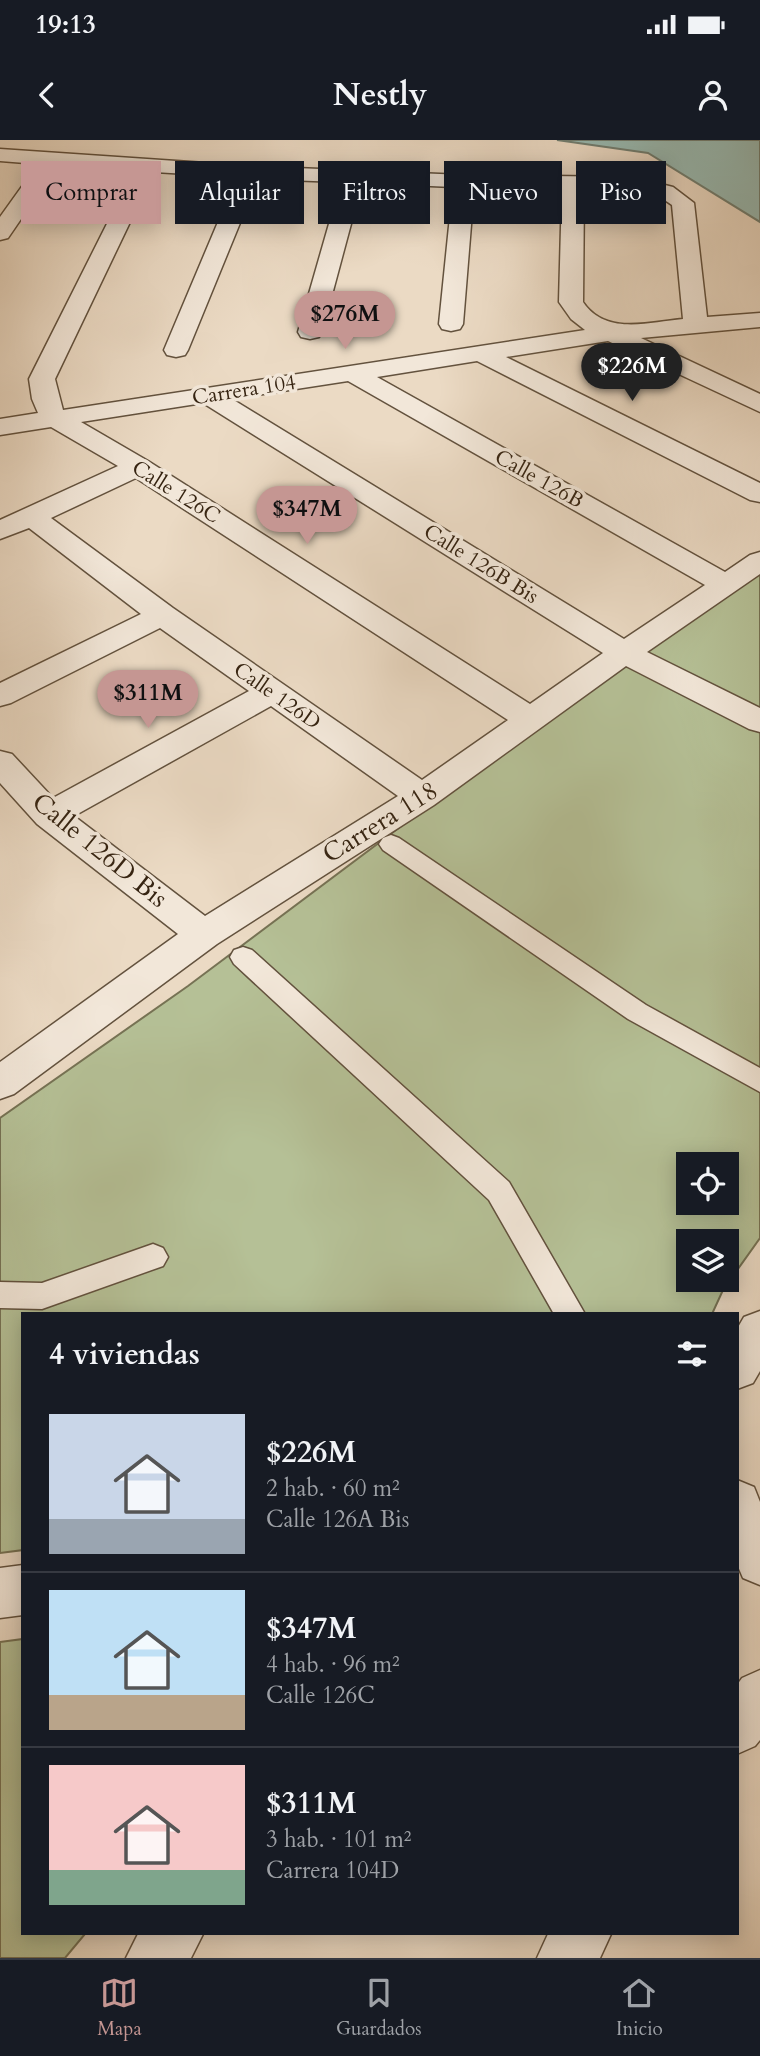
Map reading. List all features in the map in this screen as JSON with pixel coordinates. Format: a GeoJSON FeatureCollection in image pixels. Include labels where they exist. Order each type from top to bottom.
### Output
{"type":"FeatureCollection","features":[{"type":"Feature","properties":{"kind":"street"},"geometry":{"type":"LineString","coordinates":[[0,155],[93,161]]}},
{"type":"Feature","properties":{"kind":"street"},"geometry":{"type":"LineString","coordinates":[[0,233],[7,212],[53,158]]}},
{"type":"Feature","properties":{"kind":"street"},"geometry":{"type":"LineString","coordinates":[[562,183],[633,183],[656,186],[671,192],[683,203],[696,324]]}},
{"type":"Feature","properties":{"kind":"street"},"geometry":{"type":"LineString","coordinates":[[573,183],[571,302],[579,314],[760,404]]}},
{"type":"Feature","properties":{"kind":"street"},"geometry":{"type":"LineString","coordinates":[[53,417],[45,399],[42,379],[118,224]]}},
{"type":"Feature","properties":{"kind":"street"},"geometry":{"type":"LineString","coordinates":[[176,350],[228,224]]}},
{"type":"Feature","properties":{"kind":"street"},"geometry":{"type":"LineString","coordinates":[[310,332],[340,224]]}},
{"type":"Feature","properties":{"kind":"street"},"geometry":{"type":"LineString","coordinates":[[451,324],[460,224]]}},
{"type":"Feature","properties":{"kind":"street","name":"Carrera 104"},"geometry":{"type":"LineString","coordinates":[[0,427],[611,332],[760,320]]}},
{"type":"Feature","properties":{"kind":"street"},"geometry":{"type":"LineString","coordinates":[[482,354],[760,494]]}},
{"type":"Feature","properties":{"kind":"street","name":"Calle 126B"},"geometry":{"type":"LineString","coordinates":[[352,373],[726,584]]}},
{"type":"Feature","properties":{"kind":"street","name":"Calle 126B Bis"},"geometry":{"type":"LineString","coordinates":[[209,396],[624,653],[760,721]]}},
{"type":"Feature","properties":{"kind":"street","name":"Calle 126C"},"geometry":{"type":"LineString","coordinates":[[53,417],[138,467],[532,720]]}},
{"type":"Feature","properties":{"kind":"street"},"geometry":{"type":"LineString","coordinates":[[0,531],[138,467]]}},
{"type":"Feature","properties":{"kind":"street","name":"Calle 126D"},"geometry":{"type":"LineString","coordinates":[[32,517],[162,615],[422,797]]}},
{"type":"Feature","properties":{"kind":"street","name":"Carrera 118"},"geometry":{"type":"LineString","coordinates":[[0,1083],[204,934],[422,797],[624,653],[760,561]]}},
{"type":"Feature","properties":{"kind":"street"},"geometry":{"type":"LineString","coordinates":[[0,696],[162,615]]}},
{"type":"Feature","properties":{"kind":"street"},"geometry":{"type":"LineString","coordinates":[[50,815],[272,692]]}},
{"type":"Feature","properties":{"kind":"street","name":"Calle 126D Bis"},"geometry":{"type":"LineString","coordinates":[[0,762],[50,815],[204,934]]}},
{"type":"Feature","properties":{"kind":"street"},"geometry":{"type":"LineString","coordinates":[[739,1365],[760,1331]]}},
{"type":"Feature","properties":{"kind":"street"},"geometry":{"type":"LineString","coordinates":[[739,1503],[760,1498]]}},
{"type":"Feature","properties":{"kind":"street"},"geometry":{"type":"LineString","coordinates":[[739,1508],[760,1561]]}},
{"type":"Feature","properties":{"kind":"street"},"geometry":{"type":"LineString","coordinates":[[0,1593],[21,1590]]}},
{"type":"Feature","properties":{"kind":"street"},"geometry":{"type":"LineString","coordinates":[[739,1725],[760,1696]]}},
{"type":"Feature","properties":{"kind":"street"},"geometry":{"type":"LineString","coordinates":[[154,1958],[174,1935]]}},
{"type":"Feature","properties":{"kind":"street"},"geometry":{"type":"LineString","coordinates":[[565,1958],[582,1935]]}},
{"type":"Feature","properties":{"kind":"lane"},"geometry":{"type":"LineString","coordinates":[[391,844],[637,1012],[760,1081]]}},
{"type":"Feature","properties":{"kind":"lane"},"geometry":{"type":"LineString","coordinates":[[243,957],[499,1191],[569,1312]]}},
{"type":"Feature","properties":{"kind":"lane"},"geometry":{"type":"LineString","coordinates":[[0,1295],[42,1296],[153,1256]]}},
{"type":"Feature","properties":{"kind":"green space"},"geometry":{"type":"Polygon","coordinates":[[[760,571],[760,1238],[739,1268],[739,1229],[676,1229],[676,1292],[722,1292],[713,1312],[21,1312],[21,1550],[0,1553],[0,1118],[188,986],[492,758],[760,571]]]}},
{"type":"Feature","properties":{"kind":"green space"},"geometry":{"type":"Polygon","coordinates":[[[21,1639],[21,1935],[84,1935],[65,1958],[0,1958],[0,1642],[21,1639]]]}},
{"type":"Feature","properties":{"kind":"water"},"geometry":{"type":"Polygon","coordinates":[[[557,140],[760,140],[760,222],[666,164],[666,161],[648,153],[557,140]]]}}]}
